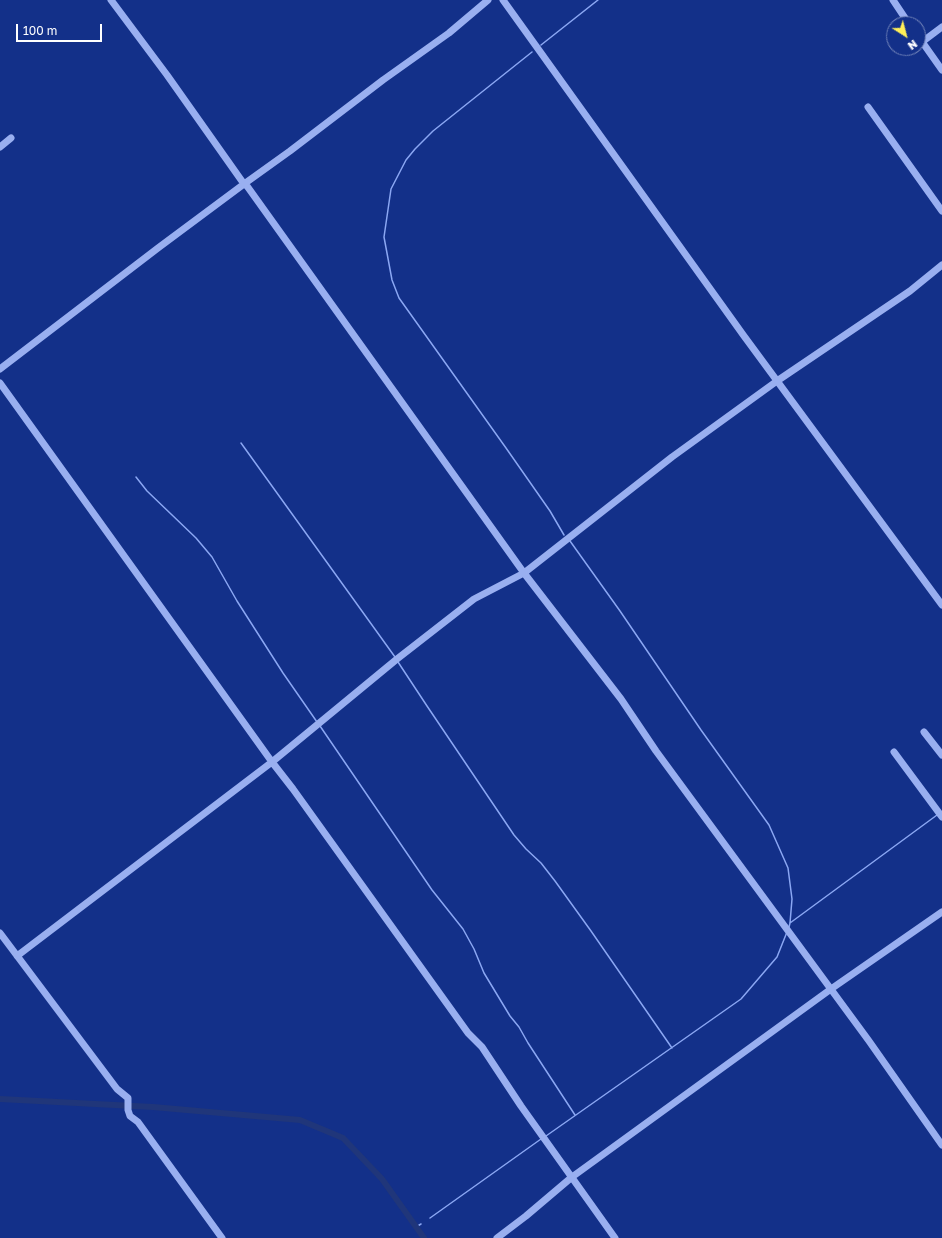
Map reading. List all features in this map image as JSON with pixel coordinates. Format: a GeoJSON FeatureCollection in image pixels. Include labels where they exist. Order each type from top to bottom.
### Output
{"type":"FeatureCollection","features":[{"type":"Feature","properties":{"kind":"street"},"geometry":{"type":"LineString","coordinates":[[111,0],[167,75],[524,573],[621,699],[656,751],[869,1041],[942,1145]]}},
{"type":"Feature","properties":{"kind":"street"},"geometry":{"type":"LineString","coordinates":[[0,369],[158,248],[449,32],[488,0]]}},
{"type":"Feature","properties":{"kind":"street"},"geometry":{"type":"LineString","coordinates":[[503,0],[942,606]]}},
{"type":"Feature","properties":{"kind":"street"},"geometry":{"type":"LineString","coordinates":[[893,0],[904,16]]}},
{"type":"Feature","properties":{"kind":"street"},"geometry":{"type":"LineString","coordinates":[[926,36],[942,27]]}},
{"type":"Feature","properties":{"kind":"street"},"geometry":{"type":"LineString","coordinates":[[926,47],[942,70]]}},
{"type":"Feature","properties":{"kind":"street"},"geometry":{"type":"LineString","coordinates":[[868,107],[942,211]]}},
{"type":"Feature","properties":{"kind":"street"},"geometry":{"type":"LineString","coordinates":[[0,147],[11,138]]}},
{"type":"Feature","properties":{"kind":"street"},"geometry":{"type":"LineString","coordinates":[[17,956],[272,762],[385,669],[474,599],[524,573],[672,457],[777,380],[910,291],[942,265]]}},
{"type":"Feature","properties":{"kind":"street"},"geometry":{"type":"LineString","coordinates":[[0,383],[272,762],[312,814],[468,1033],[482,1047],[521,1106],[615,1238]]}},
{"type":"Feature","properties":{"kind":"street"},"geometry":{"type":"LineString","coordinates":[[924,732],[942,755]]}},
{"type":"Feature","properties":{"kind":"street"},"geometry":{"type":"LineString","coordinates":[[894,752],[942,817]]}},
{"type":"Feature","properties":{"kind":"street"},"geometry":{"type":"LineString","coordinates":[[497,1238],[526,1216],[572,1177],[831,989],[942,912]]}},
{"type":"Feature","properties":{"kind":"street"},"geometry":{"type":"LineString","coordinates":[[0,933],[117,1089],[128,1098],[128,1110],[130,1116],[138,1122],[222,1238]]}},
{"type":"Feature","properties":{"kind":"waterway"},"geometry":{"type":"LineString","coordinates":[[541,45],[598,0]]}},
{"type":"Feature","properties":{"kind":"waterway"},"geometry":{"type":"LineString","coordinates":[[532,52],[433,131],[406,160],[391,189],[384,237],[392,280],[399,298],[550,511],[564,535]]}},
{"type":"Feature","properties":{"kind":"waterway"},"geometry":{"type":"LineString","coordinates":[[241,443],[395,657]]}},
{"type":"Feature","properties":{"kind":"waterway"},"geometry":{"type":"LineString","coordinates":[[136,477],[147,491],[196,538],[212,557],[237,601],[283,673],[317,722]]}},
{"type":"Feature","properties":{"kind":"waterway"},"geometry":{"type":"LineString","coordinates":[[570,541],[769,825],[788,868],[792,899],[789,927]]}},
{"type":"Feature","properties":{"kind":"waterway"},"geometry":{"type":"LineString","coordinates":[[398,662],[514,835],[541,863],[555,881],[672,1048]]}},
{"type":"Feature","properties":{"kind":"waterway"},"geometry":{"type":"LineString","coordinates":[[320,726],[432,890],[463,929],[474,949],[484,973],[510,1016],[519,1027],[575,1115]]}},
{"type":"Feature","properties":{"kind":"waterway"},"geometry":{"type":"LineString","coordinates":[[790,923],[937,815]]}},
{"type":"Feature","properties":{"kind":"waterway"},"geometry":{"type":"LineString","coordinates":[[546,1136],[741,999],[777,957],[787,932]]}},
{"type":"Feature","properties":{"kind":"waterway"},"geometry":{"type":"LineString","coordinates":[[0,1099],[153,1107],[300,1120],[343,1138],[382,1179],[424,1238]]}},
{"type":"Feature","properties":{"kind":"waterway"},"geometry":{"type":"LineString","coordinates":[[430,1218],[541,1139]]}},
{"type":"Feature","properties":{"kind":"waterway"},"geometry":{"type":"LineString","coordinates":[[416,1227],[421,1224]]}}]}
